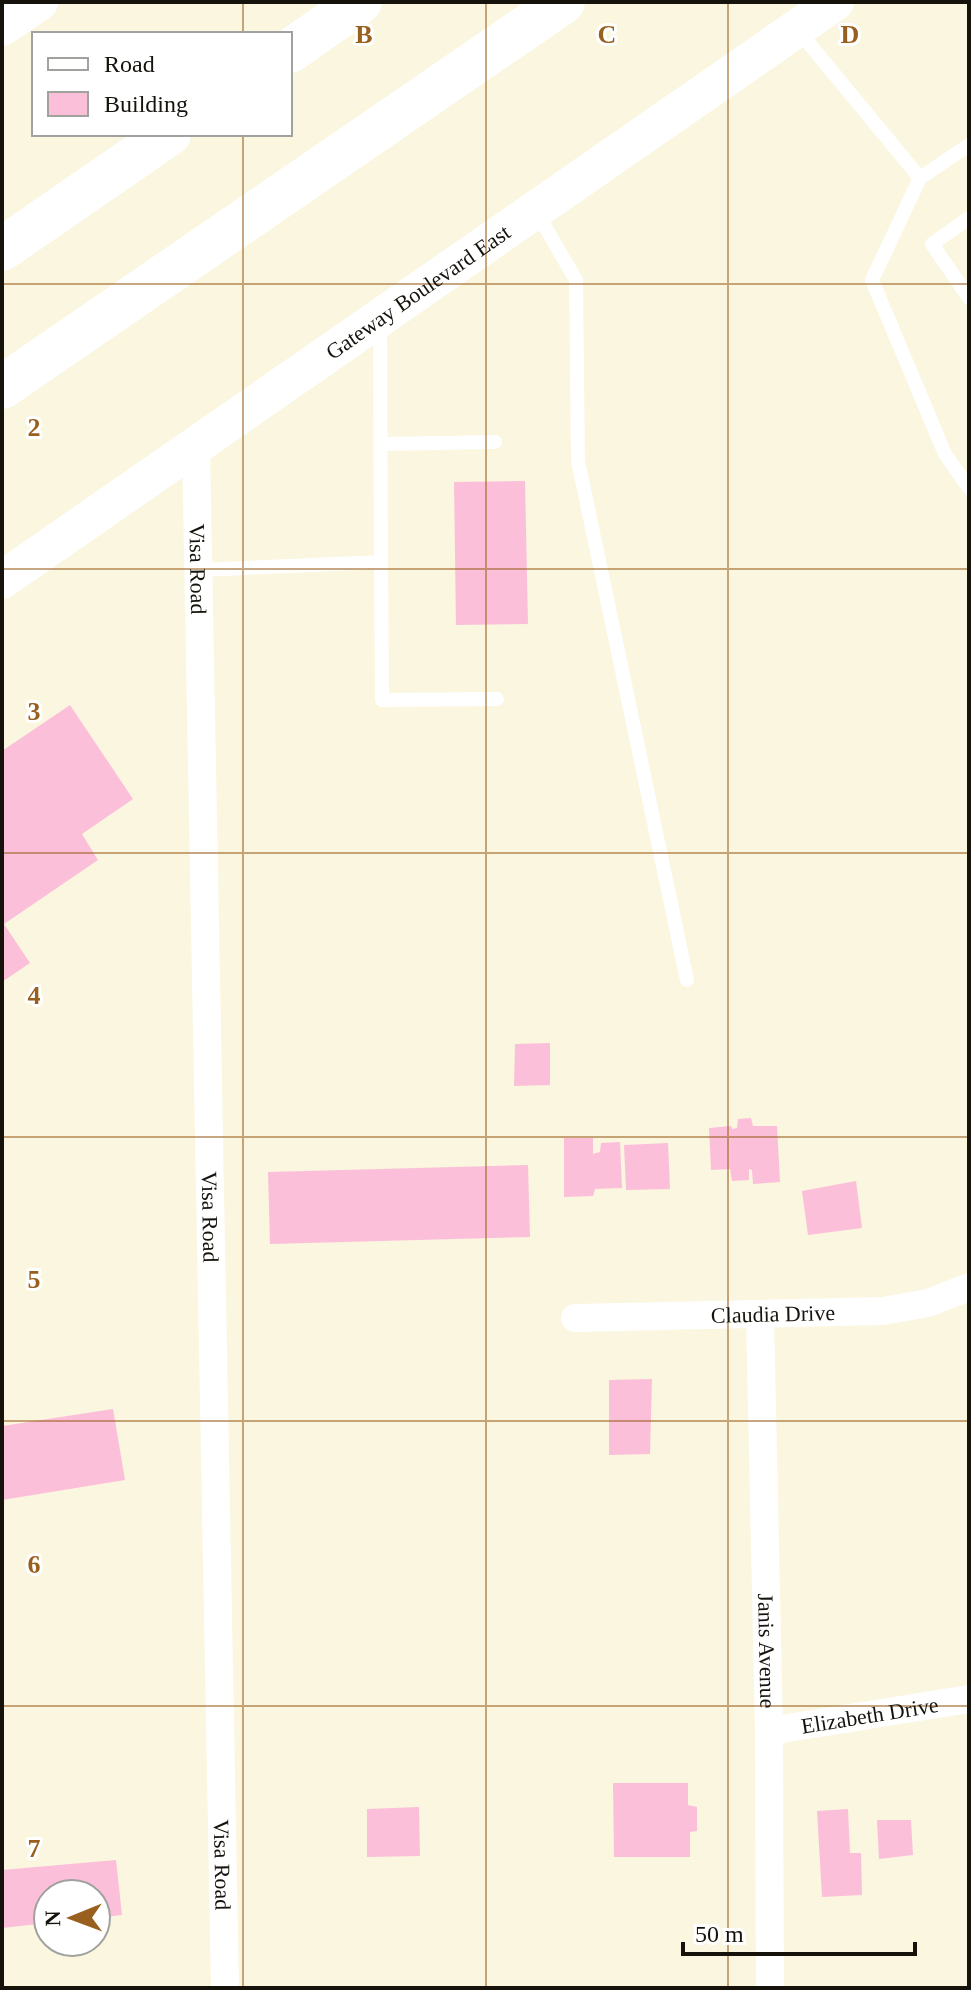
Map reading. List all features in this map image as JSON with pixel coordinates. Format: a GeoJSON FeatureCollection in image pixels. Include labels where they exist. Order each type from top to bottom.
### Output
{"type":"FeatureCollection","features":[{"type":"Feature","properties":{"kind":"highway"},"geometry":{"type":"LineString","coordinates":[[292,50],[360,2]]}},
{"type":"Feature","properties":{"kind":"highway"},"geometry":{"type":"LineString","coordinates":[[2,387],[563,2]]}},
{"type":"Feature","properties":{"kind":"highway"},"geometry":{"type":"LineString","coordinates":[[2,249],[166,136]]}},
{"type":"Feature","properties":{"kind":"main road"},"geometry":{"type":"LineString","coordinates":[[2,27],[39,2]]}},
{"type":"Feature","properties":{"kind":"main road","name":"Gateway Boulevard East"},"geometry":{"type":"LineString","coordinates":[[2,580],[835,2]]}},
{"type":"Feature","properties":{"kind":"street","name":"Visa Road"},"geometry":{"type":"LineString","coordinates":[[196,447],[225,1988]]}},
{"type":"Feature","properties":{"kind":"street","name":"Claudia Drive"},"geometry":{"type":"LineString","coordinates":[[575,1318],[883,1311],[928,1303],[969,1287]]}},
{"type":"Feature","properties":{"kind":"street","name":"Janis Avenue"},"geometry":{"type":"LineString","coordinates":[[760,1315],[769,1731],[770,1988]]}},
{"type":"Feature","properties":{"kind":"street","name":"Elizabeth Drive"},"geometry":{"type":"LineString","coordinates":[[769,1731],[969,1699]]}},
{"type":"Feature","properties":{"kind":"lane"},"geometry":{"type":"LineString","coordinates":[[796,29],[920,178]]}},
{"type":"Feature","properties":{"kind":"lane"},"geometry":{"type":"LineString","coordinates":[[969,145],[920,178],[872,280],[945,454],[969,488]]}},
{"type":"Feature","properties":{"kind":"lane"},"geometry":{"type":"LineString","coordinates":[[536,211],[576,280],[578,461],[687,980]]}},
{"type":"Feature","properties":{"kind":"lane"},"geometry":{"type":"LineString","coordinates":[[969,218],[932,244],[969,298]]}},
{"type":"Feature","properties":{"kind":"lane"},"geometry":{"type":"LineString","coordinates":[[380,318],[382,700],[497,699]]}},
{"type":"Feature","properties":{"kind":"lane"},"geometry":{"type":"LineString","coordinates":[[381,444],[495,442]]}},
{"type":"Feature","properties":{"kind":"lane"},"geometry":{"type":"LineString","coordinates":[[198,570],[381,562]]}},
{"type":"Feature","properties":{"kind":"building"},"geometry":{"type":"Polygon","coordinates":[[[525,481],[528,624],[456,625],[454,482],[525,481]]]}},
{"type":"Feature","properties":{"kind":"building"},"geometry":{"type":"Polygon","coordinates":[[[70,705],[133,799],[82,834],[98,860],[4,924],[30,963],[2,982],[2,751],[70,705]]]}},
{"type":"Feature","properties":{"kind":"building"},"geometry":{"type":"Polygon","coordinates":[[[550,1043],[550,1085],[514,1086],[515,1044],[550,1043]]]}},
{"type":"Feature","properties":{"kind":"building"},"geometry":{"type":"Polygon","coordinates":[[[751,1118],[753,1126],[777,1126],[780,1182],[753,1184],[752,1170],[749,1169],[749,1180],[732,1181],[730,1169],[711,1170],[709,1128],[737,1128],[738,1119],[751,1118]]]}},
{"type":"Feature","properties":{"kind":"building"},"geometry":{"type":"Polygon","coordinates":[[[564,1138],[593,1138],[593,1154],[600,1152],[601,1143],[620,1142],[622,1188],[595,1189],[593,1196],[564,1197],[564,1138]]]}},
{"type":"Feature","properties":{"kind":"building"},"geometry":{"type":"Polygon","coordinates":[[[668,1143],[670,1189],[626,1190],[624,1145],[668,1143]]]}},
{"type":"Feature","properties":{"kind":"building"},"geometry":{"type":"Polygon","coordinates":[[[528,1165],[530,1237],[270,1244],[268,1172],[528,1165]]]}},
{"type":"Feature","properties":{"kind":"building"},"geometry":{"type":"Polygon","coordinates":[[[856,1181],[862,1228],[808,1235],[802,1191],[856,1181]]]}},
{"type":"Feature","properties":{"kind":"building"},"geometry":{"type":"Polygon","coordinates":[[[652,1379],[650,1454],[609,1455],[609,1380],[652,1379]]]}},
{"type":"Feature","properties":{"kind":"building"},"geometry":{"type":"Polygon","coordinates":[[[113,1409],[125,1480],[2,1500],[2,1426],[113,1409]]]}},
{"type":"Feature","properties":{"kind":"building"},"geometry":{"type":"Polygon","coordinates":[[[613,1783],[688,1783],[688,1805],[697,1807],[697,1831],[690,1832],[690,1857],[614,1857],[613,1783]]]}},
{"type":"Feature","properties":{"kind":"building"},"geometry":{"type":"Polygon","coordinates":[[[419,1807],[420,1856],[367,1857],[367,1809],[419,1807]]]}},
{"type":"Feature","properties":{"kind":"building"},"geometry":{"type":"Polygon","coordinates":[[[848,1809],[850,1853],[861,1853],[862,1895],[822,1897],[817,1811],[848,1809]]]}},
{"type":"Feature","properties":{"kind":"building"},"geometry":{"type":"Polygon","coordinates":[[[877,1820],[911,1820],[913,1855],[879,1859],[877,1820]]]}},
{"type":"Feature","properties":{"kind":"building"},"geometry":{"type":"Polygon","coordinates":[[[116,1860],[122,1915],[112,1916],[112,1878],[32,1878],[32,1925],[2,1928],[2,1870],[116,1860]]]}}]}
